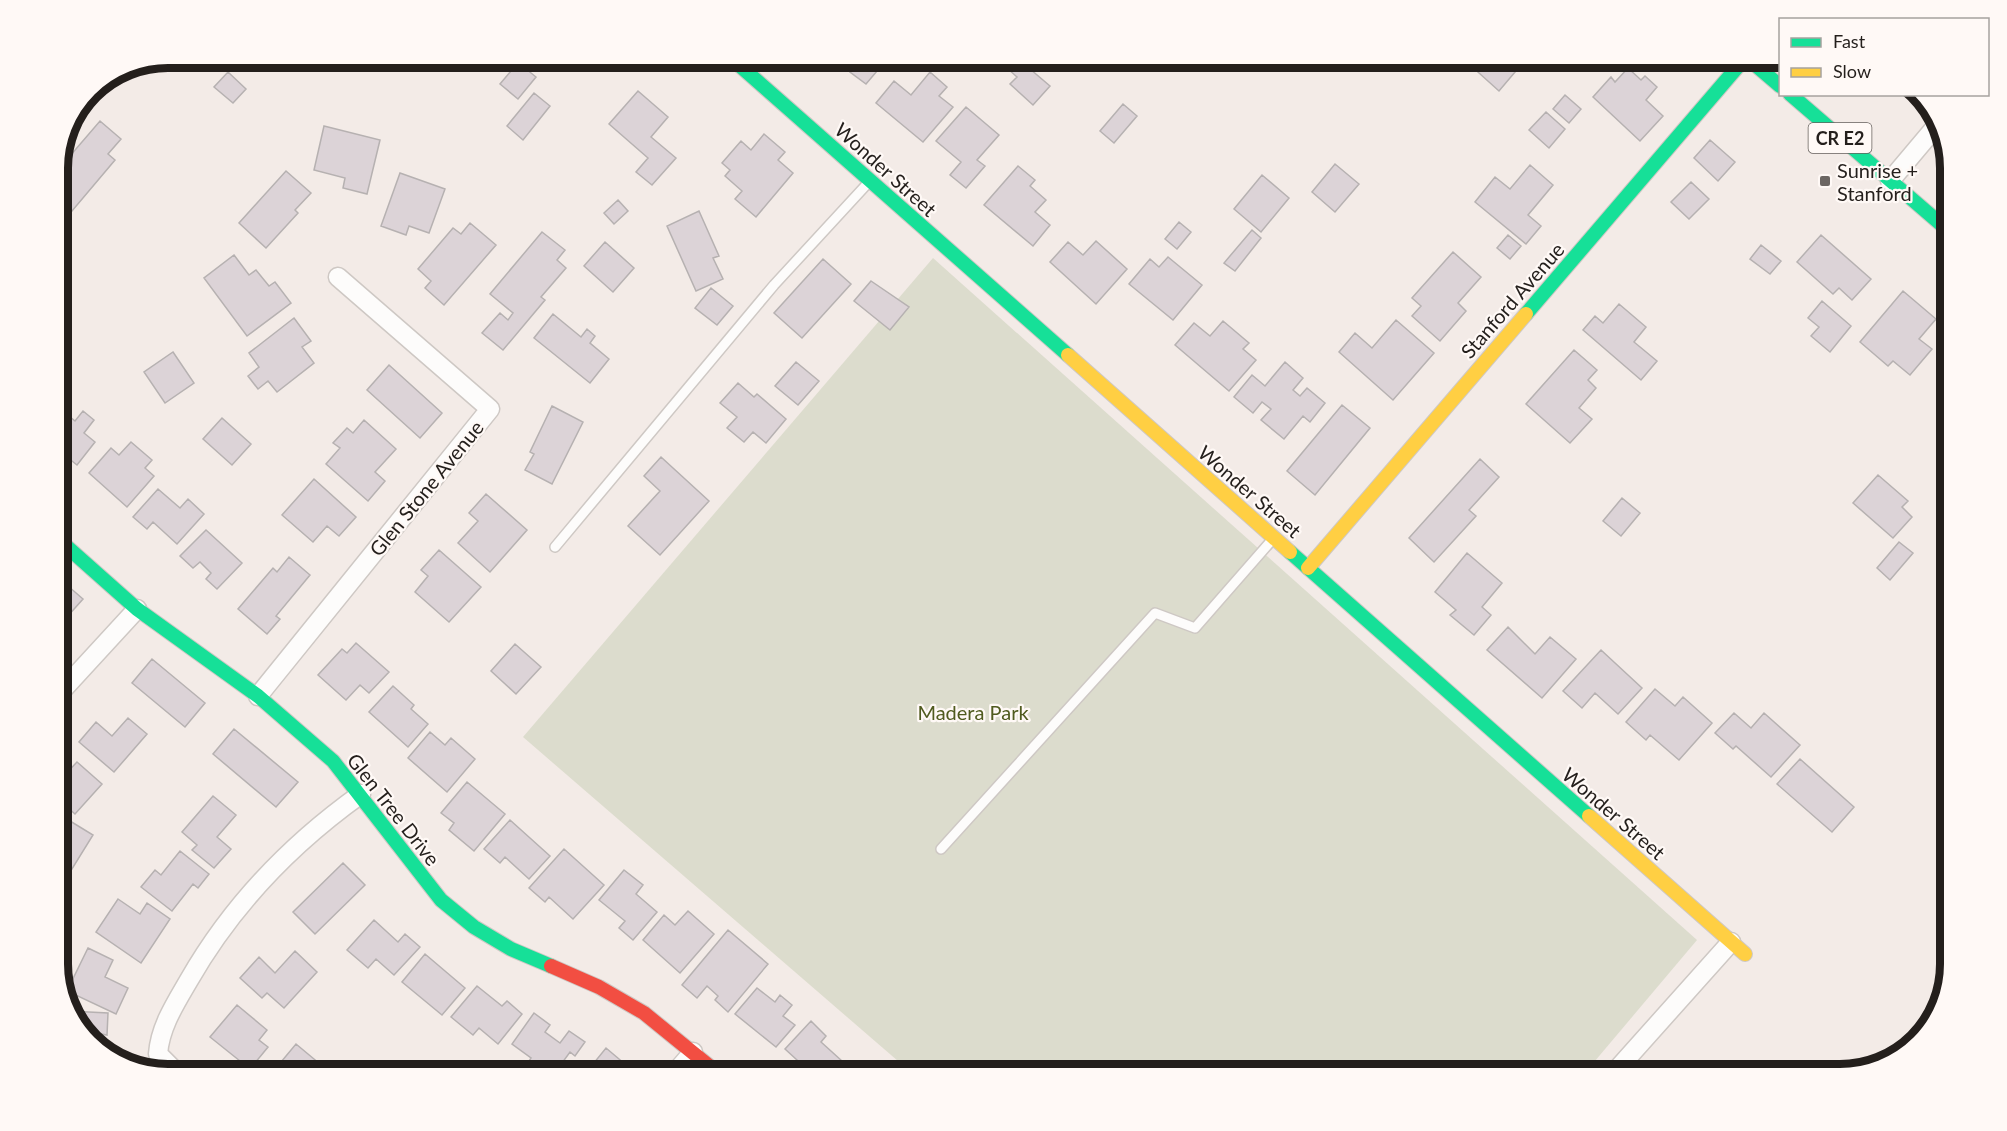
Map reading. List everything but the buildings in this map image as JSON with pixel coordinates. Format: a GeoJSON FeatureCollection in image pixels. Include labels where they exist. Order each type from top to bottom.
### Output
{"type":"FeatureCollection","features":[{"type":"Feature","properties":{"kind":"street","name":"Wonder Street"},"geometry":{"type":"LineString","coordinates":[[742,68],[1745,954]]}},
{"type":"Feature","properties":{"kind":"street","name":"Stanford Avenue"},"geometry":{"type":"LineString","coordinates":[[1308,568],[1737,68]]}},
{"type":"Feature","properties":{"kind":"street"},"geometry":{"type":"LineString","coordinates":[[1759,68],[1779,85]]}},
{"type":"Feature","properties":{"kind":"street","name":"CR E2"},"geometry":{"type":"LineString","coordinates":[[1792,96],[1939,223]]}},
{"type":"Feature","properties":{"kind":"street"},"geometry":{"type":"LineString","coordinates":[[1890,181],[1932,131]]}},
{"type":"Feature","properties":{"kind":"street","name":"Glen Stone Avenue"},"geometry":{"type":"LineString","coordinates":[[258,696],[490,409],[338,277]]}},
{"type":"Feature","properties":{"kind":"street","name":"Glen Tree Drive"},"geometry":{"type":"LineString","coordinates":[[68,547],[91,565],[137,609],[258,696],[333,761],[361,794],[441,900],[474,927],[511,949],[599,987],[644,1013],[707,1064]]}},
{"type":"Feature","properties":{"kind":"street"},"geometry":{"type":"LineString","coordinates":[[68,684],[137,609]]}},
{"type":"Feature","properties":{"kind":"street"},"geometry":{"type":"LineString","coordinates":[[168,1064],[158,1054],[160,1034],[210,944],[246,897],[289,852],[325,820],[361,794]]}},
{"type":"Feature","properties":{"kind":"street"},"geometry":{"type":"LineString","coordinates":[[1622,1064],[1731,942]]}},
{"type":"Feature","properties":{"kind":"street"},"geometry":{"type":"LineString","coordinates":[[683,1064],[693,1052]]}},
{"type":"Feature","properties":{"kind":"lane"},"geometry":{"type":"LineString","coordinates":[[555,547],[774,285],[870,181]]}},
{"type":"Feature","properties":{"kind":"lane"},"geometry":{"type":"LineString","coordinates":[[941,849],[1155,613],[1196,628],[1274,538]]}},
{"type":"Feature","properties":{"kind":"green space","name":"Madera Park"},"geometry":{"type":"Polygon","coordinates":[[[933,258],[1697,940],[1592,1064],[901,1064],[523,737],[933,258]]]}},
{"type":"Feature","properties":{"kind":"traffic: fast"},"geometry":{"type":"LineString","coordinates":[[742,68],[1068,355]]}},
{"type":"Feature","properties":{"kind":"traffic: fast"},"geometry":{"type":"LineString","coordinates":[[1526,314],[1737,68]]}},
{"type":"Feature","properties":{"kind":"traffic: fast"},"geometry":{"type":"LineString","coordinates":[[1759,68],[1779,85]]}},
{"type":"Feature","properties":{"kind":"traffic: fast"},"geometry":{"type":"LineString","coordinates":[[1792,96],[1939,223]]}},
{"type":"Feature","properties":{"kind":"traffic: fast"},"geometry":{"type":"LineString","coordinates":[[68,548],[137,609],[258,696],[333,761],[441,900],[474,927],[511,949],[551,966]]}},
{"type":"Feature","properties":{"kind":"traffic: fast"},"geometry":{"type":"LineString","coordinates":[[1290,552],[1589,816]]}},
{"type":"Feature","properties":{"kind":"traffic: slow"},"geometry":{"type":"LineString","coordinates":[[1308,568],[1526,314]]}},
{"type":"Feature","properties":{"kind":"traffic: slow"},"geometry":{"type":"LineString","coordinates":[[1068,355],[1290,552]]}},
{"type":"Feature","properties":{"kind":"traffic: slow"},"geometry":{"type":"LineString","coordinates":[[1589,816],[1745,954]]}},
{"type":"Feature","properties":{"kind":"traffic: jam"},"geometry":{"type":"LineString","coordinates":[[551,966],[599,987],[644,1013],[707,1064]]}},
{"type":"Feature","properties":{"kind":"place","name":"Sunrise + Stanford"},"geometry":{"type":"Point","coordinates":[1825,181]}}]}
